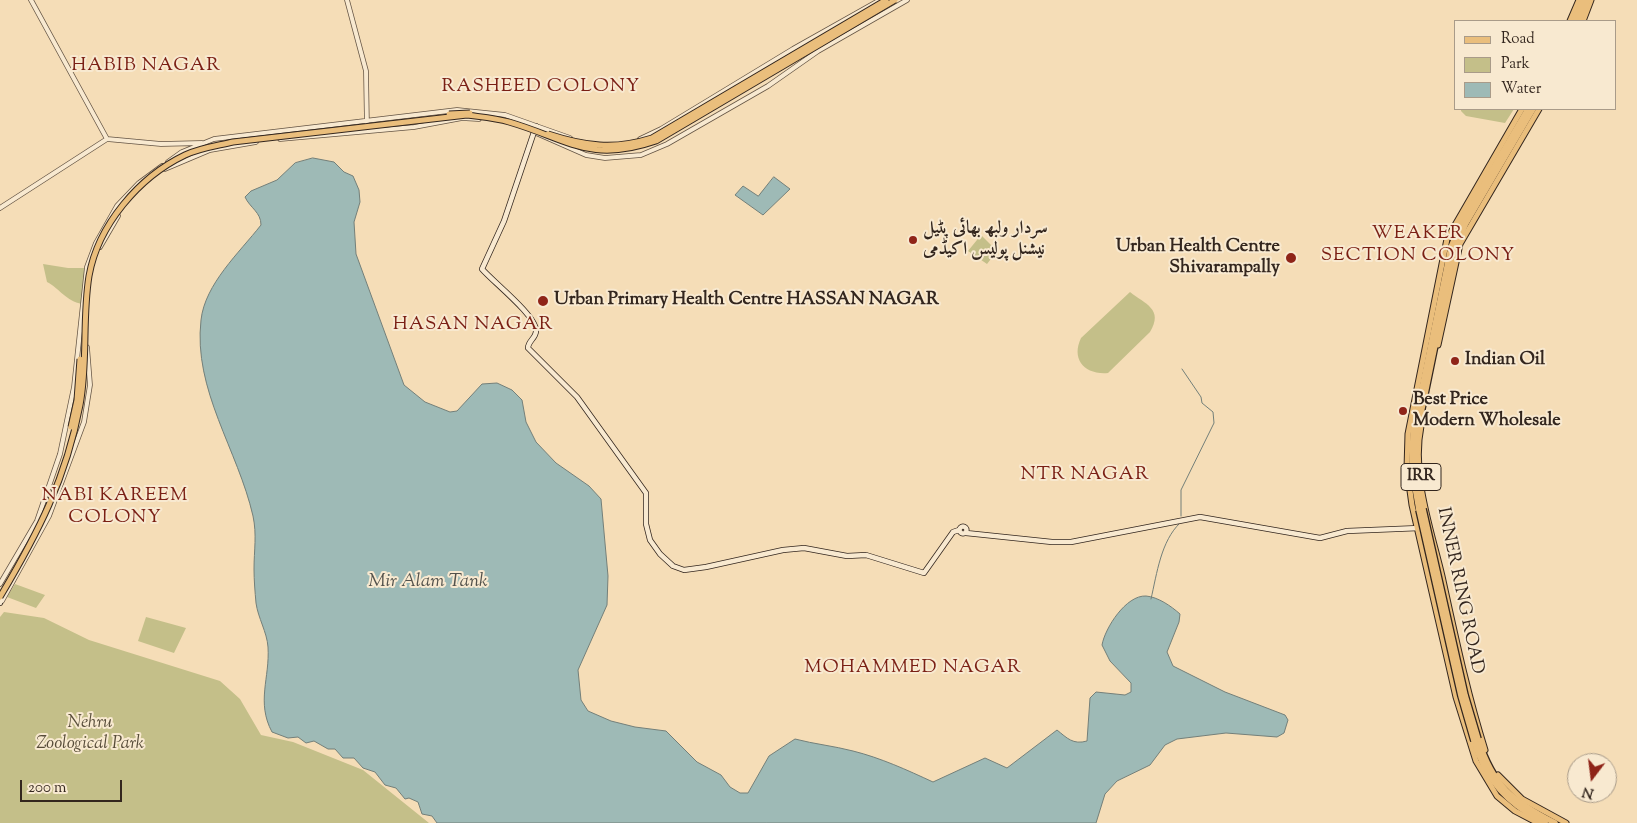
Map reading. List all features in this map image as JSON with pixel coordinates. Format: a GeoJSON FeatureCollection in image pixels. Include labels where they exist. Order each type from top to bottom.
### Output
{"type":"FeatureCollection","features":[{"type":"Feature","properties":{"kind":"highway"},"geometry":{"type":"LineString","coordinates":[[1572,20],[1581,0]]}},
{"type":"Feature","properties":{"kind":"highway"},"geometry":{"type":"LineString","coordinates":[[1579,20],[1589,0]]}},
{"type":"Feature","properties":{"kind":"highway"},"geometry":{"type":"LineString","coordinates":[[1527,110],[1454,237],[1416,413],[1411,459],[1418,510],[1457,678],[1480,758],[1490,779],[1507,799],[1545,823]]}},
{"type":"Feature","properties":{"kind":"highway"},"geometry":{"type":"LineString","coordinates":[[1531,110],[1466,223],[1455,248],[1420,414],[1416,459],[1418,485],[1461,677],[1484,756],[1494,777],[1510,796],[1525,807],[1555,823]]}},
{"type":"Feature","properties":{"kind":"main road"},"geometry":{"type":"LineString","coordinates":[[0,592],[43,516],[68,442],[77,400],[86,285],[95,249],[121,204],[161,167],[191,151],[220,141],[462,112],[495,115],[574,142],[628,146],[652,138],[886,0]]}},
{"type":"Feature","properties":{"kind":"main road"},"geometry":{"type":"LineString","coordinates":[[0,600],[45,517],[66,458],[80,404],[86,298],[91,268],[100,244],[124,204],[150,179],[176,160],[205,148],[232,142],[467,116],[511,122],[579,148],[608,150],[634,148],[656,142],[895,0]]}},
{"type":"Feature","properties":{"kind":"main road"},"geometry":{"type":"LineString","coordinates":[[1583,20],[1589,0]]}},
{"type":"Feature","properties":{"kind":"main road","name":"INNER RING ROAD"},"geometry":{"type":"LineString","coordinates":[[1521,110],[1454,226],[1445,249],[1408,434],[1408,483],[1456,698],[1476,760],[1497,796],[1515,811],[1538,823]]}},
{"type":"Feature","properties":{"kind":"main road","name":"INNER RING ROAD"},"geometry":{"type":"LineString","coordinates":[[1537,110],[1465,234],[1456,257],[1420,432],[1419,468],[1430,527],[1468,695],[1487,759],[1500,779],[1522,799],[1566,823]]}},
{"type":"Feature","properties":{"kind":"main road"},"geometry":{"type":"LineString","coordinates":[[536,126],[504,221],[482,270],[516,303],[531,321],[536,331],[527,346],[577,397],[646,493],[648,500],[646,524],[650,540],[660,554],[673,566],[684,570],[706,568],[797,548],[847,556],[866,555],[924,573],[953,532],[962,527],[966,531],[1052,542],[1080,540],[1200,517],[1320,538],[1347,531],[1430,527]]}},
{"type":"Feature","properties":{"kind":"street"},"geometry":{"type":"LineString","coordinates":[[31,0],[107,139]]}},
{"type":"Feature","properties":{"kind":"street"},"geometry":{"type":"LineString","coordinates":[[346,0],[366,71],[367,131]]}},
{"type":"Feature","properties":{"kind":"street"},"geometry":{"type":"LineString","coordinates":[[0,584],[36,521],[60,454],[74,387],[87,267],[96,243],[117,206],[138,183],[182,152],[214,139],[367,120],[473,110],[505,115],[591,143],[622,144],[643,138],[880,0]]}},
{"type":"Feature","properties":{"kind":"street"},"geometry":{"type":"LineString","coordinates":[[0,600],[49,516],[84,422],[90,385],[86,338],[89,284],[102,244],[122,210],[142,188],[168,167],[210,150],[271,140],[414,127],[462,118],[497,121],[534,132],[586,155],[606,158],[641,155],[667,144],[768,86],[818,51],[906,0]]}},
{"type":"Feature","properties":{"kind":"street"},"geometry":{"type":"LineString","coordinates":[[0,208],[107,139],[161,144],[204,143]]}},
{"type":"Feature","properties":{"kind":"green space"},"geometry":{"type":"Polygon","coordinates":[[[1513,110],[1505,123],[1466,116],[1461,111],[1513,110]]]}},
{"type":"Feature","properties":{"kind":"green space"},"geometry":{"type":"Polygon","coordinates":[[[981,235],[997,251],[987,264],[968,251],[981,235]]]}},
{"type":"Feature","properties":{"kind":"green space"},"geometry":{"type":"Polygon","coordinates":[[[43,264],[68,268],[85,268],[82,304],[67,298],[47,282],[43,264]]]}},
{"type":"Feature","properties":{"kind":"green space"},"geometry":{"type":"Polygon","coordinates":[[[1130,292],[1147,304],[1154,312],[1154,324],[1150,332],[1108,373],[1100,373],[1086,368],[1079,359],[1078,353],[1081,338],[1130,292]]]}},
{"type":"Feature","properties":{"kind":"green space"},"geometry":{"type":"Polygon","coordinates":[[[15,584],[45,595],[36,608],[7,597],[15,584]]]}},
{"type":"Feature","properties":{"kind":"green space","name":"Nehru Zoological Park"},"geometry":{"type":"Polygon","coordinates":[[[4,612],[44,618],[89,640],[220,681],[240,699],[261,735],[293,742],[363,770],[429,823],[0,823],[0,617],[4,612]]]}},
{"type":"Feature","properties":{"kind":"green space"},"geometry":{"type":"Polygon","coordinates":[[[146,617],[186,628],[174,653],[138,641],[146,617]]]}},
{"type":"Feature","properties":{"kind":"water","name":"Mir Alam Tank"},"geometry":{"type":"Polygon","coordinates":[[[313,158],[334,162],[344,172],[353,176],[359,190],[360,202],[354,222],[356,254],[404,385],[425,402],[450,412],[457,411],[482,384],[497,383],[512,390],[522,400],[526,422],[536,442],[556,463],[589,486],[601,499],[608,576],[607,605],[578,670],[581,700],[588,711],[611,721],[635,727],[666,731],[697,762],[721,775],[730,787],[740,793],[748,793],[769,756],[795,739],[863,754],[933,782],[985,758],[1007,768],[1057,730],[1074,741],[1087,741],[1090,698],[1096,692],[1125,695],[1131,692],[1131,683],[1110,661],[1102,645],[1107,630],[1124,607],[1138,597],[1146,596],[1164,602],[1180,614],[1179,622],[1167,652],[1173,666],[1225,692],[1285,715],[1288,720],[1284,733],[1277,737],[1226,733],[1177,739],[1165,745],[1150,765],[1117,781],[1105,794],[1096,823],[437,823],[432,816],[422,814],[418,802],[409,798],[405,799],[396,788],[385,785],[375,772],[363,768],[354,758],[343,758],[335,749],[328,749],[314,741],[306,743],[298,737],[288,738],[272,732],[267,721],[264,700],[268,647],[256,603],[253,516],[210,395],[200,346],[201,320],[209,294],[216,282],[233,258],[261,225],[257,213],[245,197],[251,191],[277,180],[295,163],[313,158]]]}},
{"type":"Feature","properties":{"kind":"water"},"geometry":{"type":"Polygon","coordinates":[[[774,177],[790,189],[763,215],[735,195],[743,186],[758,196],[774,177]]]}},
{"type":"Feature","properties":{"kind":"waterway"},"geometry":{"type":"LineString","coordinates":[[1181,516],[1181,490],[1214,423],[1213,412],[1202,403],[1201,397],[1182,369]]}},
{"type":"Feature","properties":{"kind":"waterway"},"geometry":{"type":"LineString","coordinates":[[1151,599],[1164,548],[1180,523]]}},
{"type":"Feature","properties":{"kind":"place","name":"سردار ولبھ بھائی پٹیل نیشنل پولیس اکیڈمی"},"geometry":{"type":"Point","coordinates":[913,240]}},
{"type":"Feature","properties":{"kind":"place","name":"Urban Health Centre Shivarampally"},"geometry":{"type":"Point","coordinates":[1291,258]}},
{"type":"Feature","properties":{"kind":"place","name":"Urban Primary Health Centre HASSAN NAGAR"},"geometry":{"type":"Point","coordinates":[543,301]}},
{"type":"Feature","properties":{"kind":"place","name":"Indian Oil"},"geometry":{"type":"Point","coordinates":[1455,361]}},
{"type":"Feature","properties":{"kind":"place","name":"Best Price Modern Wholesale"},"geometry":{"type":"Point","coordinates":[1403,411]}},
{"type":"Feature","properties":{"kind":"district","name":"HABIB NAGAR"},"geometry":{"type":"Point","coordinates":[146,67]}},
{"type":"Feature","properties":{"kind":"district","name":"RASHEED COLONY"},"geometry":{"type":"Point","coordinates":[541,88]}},
{"type":"Feature","properties":{"kind":"district","name":"WEAKER SECTION COLONY"},"geometry":{"type":"Point","coordinates":[1418,246]}},
{"type":"Feature","properties":{"kind":"district","name":"HASAN NAGAR"},"geometry":{"type":"Point","coordinates":[473,326]}},
{"type":"Feature","properties":{"kind":"district","name":"NTR NAGAR"},"geometry":{"type":"Point","coordinates":[1085,476]}},
{"type":"Feature","properties":{"kind":"district","name":"NABI KAREEM COLONY"},"geometry":{"type":"Point","coordinates":[115,508]}},
{"type":"Feature","properties":{"kind":"district","name":"MOHAMMED NAGAR"},"geometry":{"type":"Point","coordinates":[913,669]}}]}
